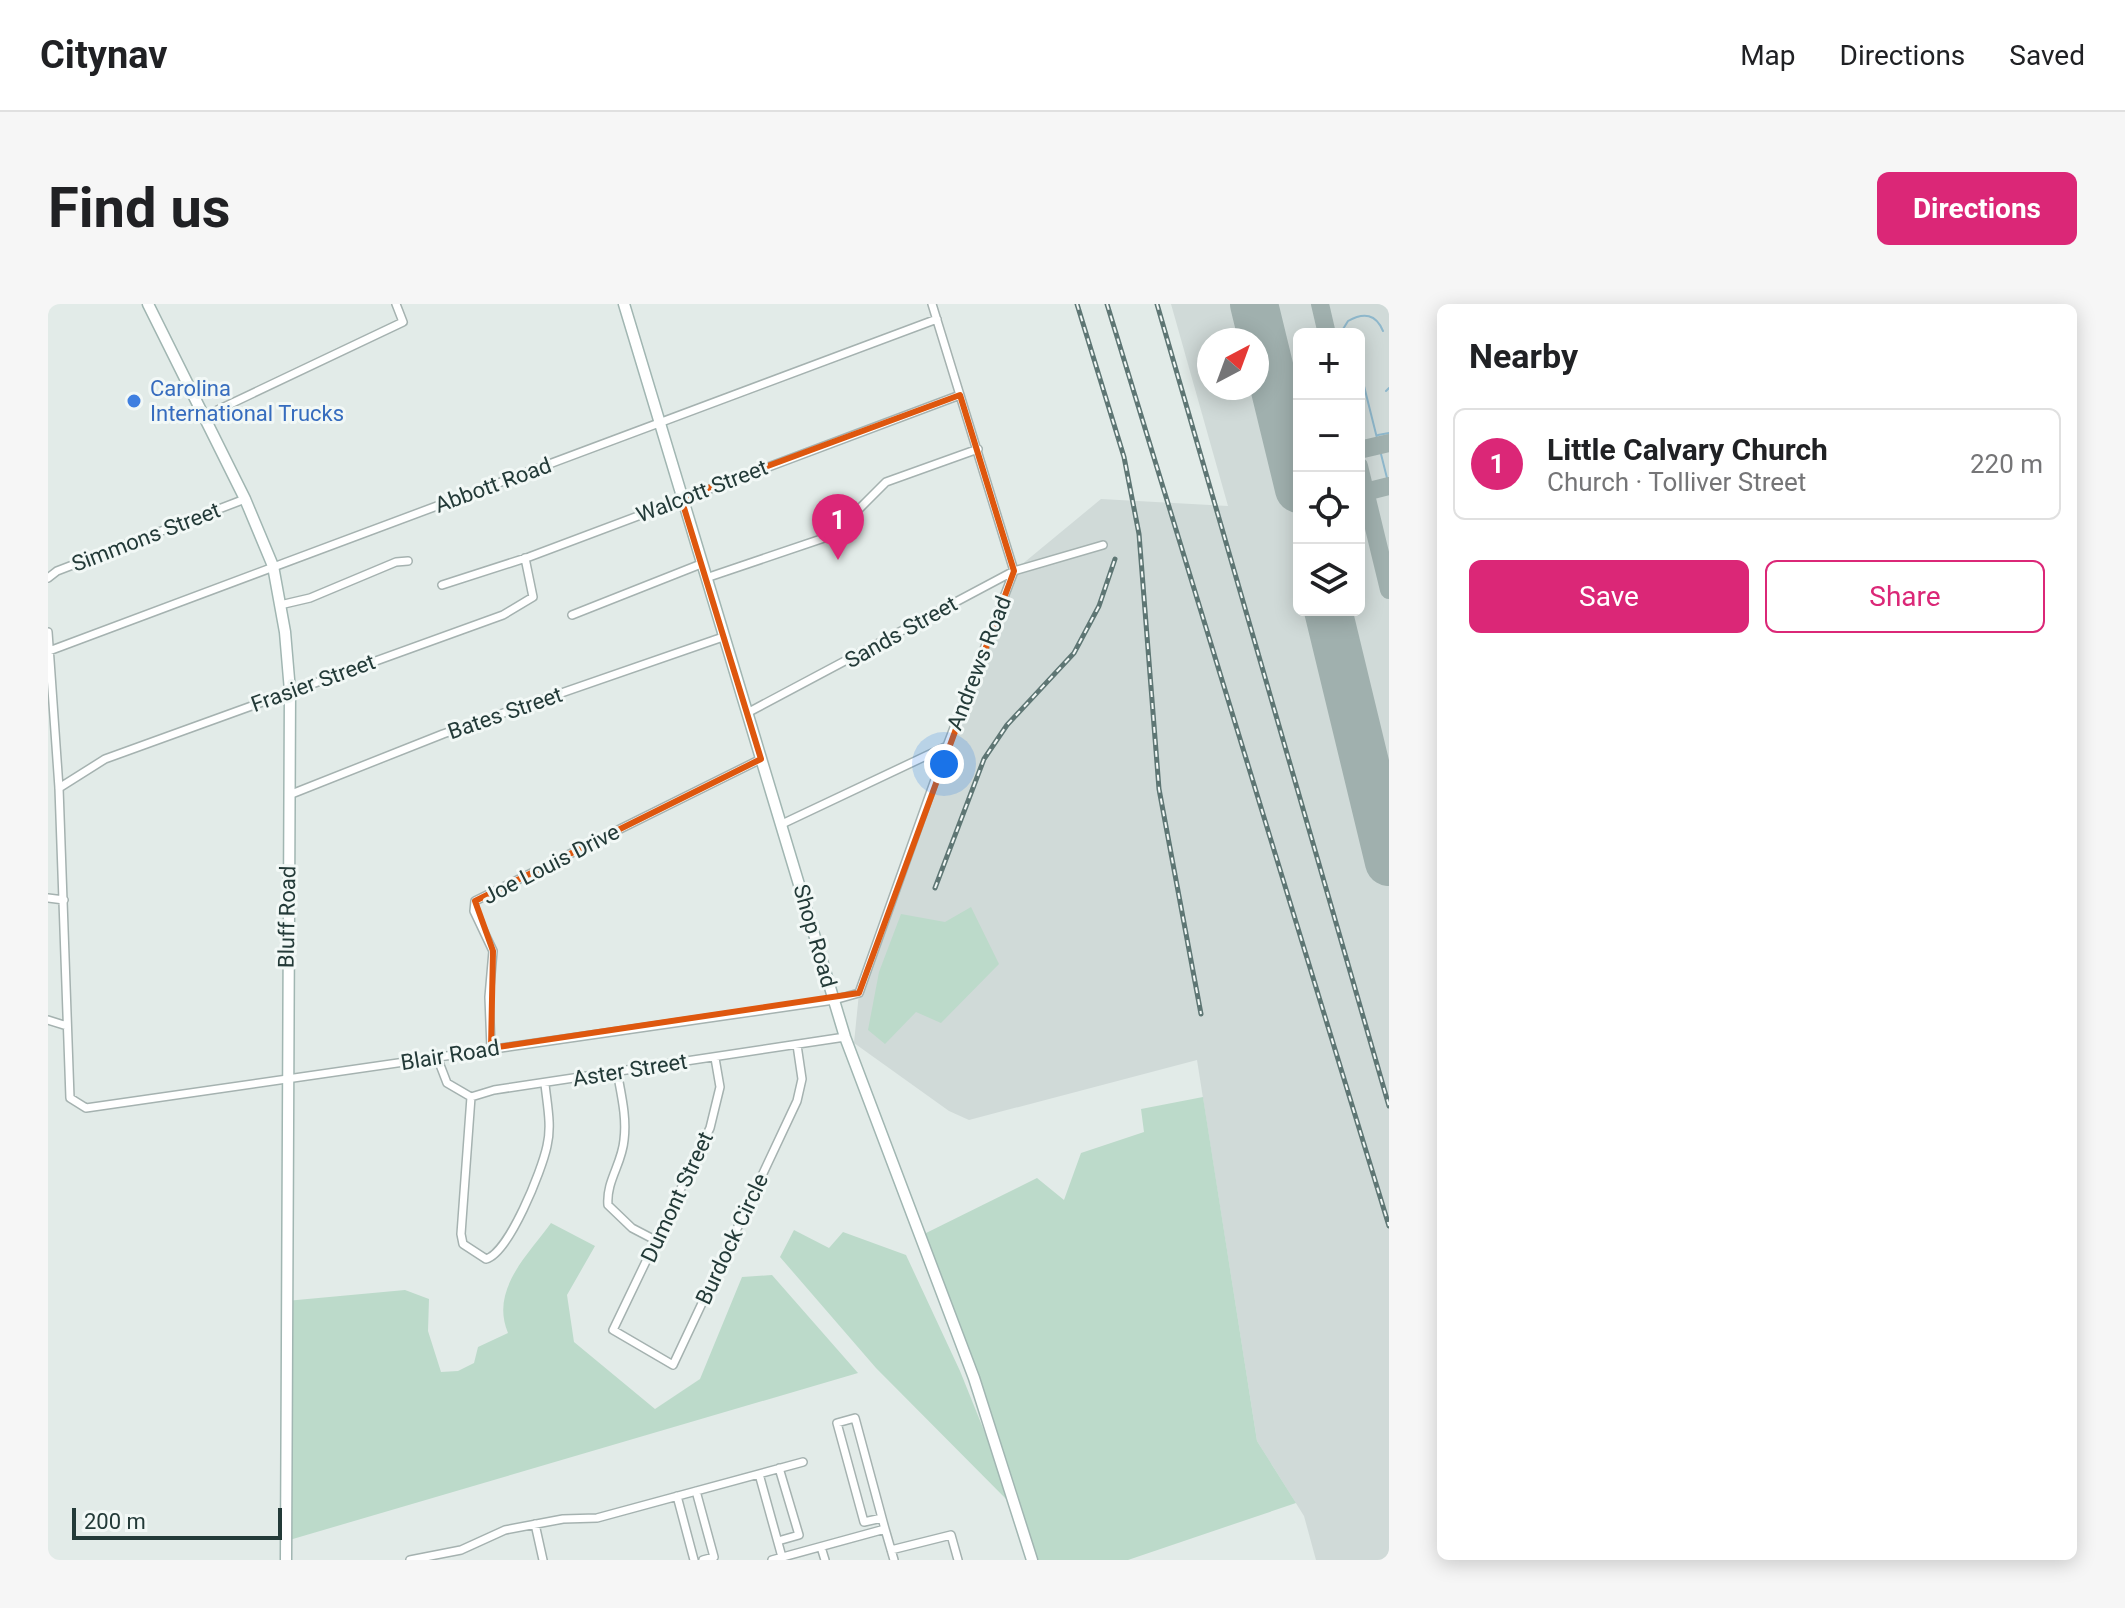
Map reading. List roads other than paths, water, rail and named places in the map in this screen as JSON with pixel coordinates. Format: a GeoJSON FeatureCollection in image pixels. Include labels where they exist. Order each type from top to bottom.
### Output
{"type":"FeatureCollection","features":[{"type":"Feature","properties":{"kind":"street","name":"Bluff Road"},"geometry":{"type":"LineString","coordinates":[[148,304],[245,499],[273,566],[290,691],[286,1560]]}},
{"type":"Feature","properties":{"kind":"street"},"geometry":{"type":"LineString","coordinates":[[205,416],[403,322],[396,304]]}},
{"type":"Feature","properties":{"kind":"street","name":"Shop Road"},"geometry":{"type":"LineString","coordinates":[[624,304],[845,1037],[974,1378],[1032,1560]]}},
{"type":"Feature","properties":{"kind":"street","name":"Andrews Road"},"geometry":{"type":"LineString","coordinates":[[834,1000],[859,993],[947,746],[1014,571],[932,304]]}},
{"type":"Feature","properties":{"kind":"street","name":"Abbott Road"},"geometry":{"type":"LineString","coordinates":[[49,651],[937,319]]}},
{"type":"Feature","properties":{"kind":"street","name":"Walcott Street"},"geometry":{"type":"LineString","coordinates":[[442,585],[525,558],[960,395]]}},
{"type":"Feature","properties":{"kind":"street"},"geometry":{"type":"LineString","coordinates":[[706,578],[833,535],[886,482],[978,449]]}},
{"type":"Feature","properties":{"kind":"street","name":"Simmons Street"},"geometry":{"type":"LineString","coordinates":[[48,578],[57,571],[245,499]]}},
{"type":"Feature","properties":{"kind":"street","name":"Sands Street"},"geometry":{"type":"LineString","coordinates":[[749,712],[1014,571],[1103,545]]}},
{"type":"Feature","properties":{"kind":"street","name":"Frasier Street"},"geometry":{"type":"LineString","coordinates":[[59,788],[105,759],[527,603],[533,597],[533,587],[525,558]]}},
{"type":"Feature","properties":{"kind":"street"},"geometry":{"type":"LineString","coordinates":[[280,605],[310,598],[396,562],[408,561]]}},
{"type":"Feature","properties":{"kind":"street"},"geometry":{"type":"LineString","coordinates":[[572,615],[701,564]]}},
{"type":"Feature","properties":{"kind":"street"},"geometry":{"type":"LineString","coordinates":[[48,632],[50,705],[59,788],[67,1026],[48,1020]]}},
{"type":"Feature","properties":{"kind":"street","name":"Bates Street"},"geometry":{"type":"LineString","coordinates":[[289,795],[443,734],[723,637]]}},
{"type":"Feature","properties":{"kind":"street"},"geometry":{"type":"LineString","coordinates":[[782,824],[947,746]]}},
{"type":"Feature","properties":{"kind":"street","name":"Joe Louis Drive"},"geometry":{"type":"LineString","coordinates":[[491,1048],[489,997],[493,951],[474,911],[475,901],[761,759]]}},
{"type":"Feature","properties":{"kind":"street"},"geometry":{"type":"LineString","coordinates":[[48,834],[60,838]]}},
{"type":"Feature","properties":{"kind":"street"},"geometry":{"type":"LineString","coordinates":[[48,898],[64,900]]}},
{"type":"Feature","properties":{"kind":"street","name":"Blair Road"},"geometry":{"type":"LineString","coordinates":[[67,1026],[70,1098],[86,1108],[834,1000]]}},
{"type":"Feature","properties":{"kind":"street","name":"Aster Street"},"geometry":{"type":"LineString","coordinates":[[471,1097],[617,1071],[845,1037]]}},
{"type":"Feature","properties":{"kind":"street","name":"Burdock Circle"},"geometry":{"type":"LineString","coordinates":[[613,1330],[673,1365],[797,1101],[802,1079],[797,1045]]}},
{"type":"Feature","properties":{"kind":"street"},"geometry":{"type":"LineString","coordinates":[[437,1057],[447,1083],[471,1097],[461,1234],[463,1244],[486,1259],[501,1251],[539,1169],[550,1124],[545,1084]]}},
{"type":"Feature","properties":{"kind":"street","name":"Dumont Street"},"geometry":{"type":"LineString","coordinates":[[613,1330],[657,1241],[718,1104],[720,1087],[715,1058]]}},
{"type":"Feature","properties":{"kind":"street"},"geometry":{"type":"LineString","coordinates":[[617,1071],[625,1121],[624,1143],[607,1188],[608,1205],[632,1228],[657,1241]]}},
{"type":"Feature","properties":{"kind":"street"},"geometry":{"type":"LineString","coordinates":[[882,1518],[864,1522],[837,1423],[855,1418],[894,1560]]}},
{"type":"Feature","properties":{"kind":"street"},"geometry":{"type":"LineString","coordinates":[[411,1560],[461,1550],[505,1530],[597,1518],[803,1462]]}},
{"type":"Feature","properties":{"kind":"street"},"geometry":{"type":"LineString","coordinates":[[778,1541],[799,1535],[779,1468]]}},
{"type":"Feature","properties":{"kind":"street"},"geometry":{"type":"LineString","coordinates":[[759,1474],[782,1557]]}},
{"type":"Feature","properties":{"kind":"street"},"geometry":{"type":"LineString","coordinates":[[696,1491],[714,1557],[703,1560]]}},
{"type":"Feature","properties":{"kind":"street"},"geometry":{"type":"LineString","coordinates":[[677,1496],[694,1560]]}},
{"type":"Feature","properties":{"kind":"street"},"geometry":{"type":"LineString","coordinates":[[535,1524],[543,1560]]}},
{"type":"Feature","properties":{"kind":"street"},"geometry":{"type":"LineString","coordinates":[[772,1560],[885,1529]]}},
{"type":"Feature","properties":{"kind":"street"},"geometry":{"type":"LineString","coordinates":[[891,1550],[951,1535],[958,1560]]}},
{"type":"Feature","properties":{"kind":"street"},"geometry":{"type":"LineString","coordinates":[[821,1547],[825,1560]]}},
{"type":"Feature","properties":{"kind":"waterway"},"geometry":{"type":"LineString","coordinates":[[1344,328],[1348,321],[1369,316],[1377,321],[1383,331]]}},
{"type":"Feature","properties":{"kind":"waterway"},"geometry":{"type":"LineString","coordinates":[[1386,391],[1389,388]]}},
{"type":"Feature","properties":{"kind":"waterway"},"geometry":{"type":"LineString","coordinates":[[1365,390],[1389,486]]}},
{"type":"Feature","properties":{"kind":"waterway"},"geometry":{"type":"LineString","coordinates":[[1378,435],[1389,433]]}},
{"type":"Feature","properties":{"kind":"railway"},"geometry":{"type":"LineString","coordinates":[[1077,304],[1124,457],[1139,534],[1159,789],[1201,1014]]}},
{"type":"Feature","properties":{"kind":"railway"},"geometry":{"type":"LineString","coordinates":[[1107,304],[1389,1226]]}},
{"type":"Feature","properties":{"kind":"railway"},"geometry":{"type":"LineString","coordinates":[[1157,304],[1389,1106]]}},
{"type":"Feature","properties":{"kind":"railway"},"geometry":{"type":"LineString","coordinates":[[935,888],[984,759],[1007,725],[1074,653],[1099,606],[1115,559]]}},
{"type":"Feature","properties":{"kind":"place","name":"Carolina International Trucks"},"geometry":{"type":"Point","coordinates":[134,401]}},
{"type":"Feature","properties":{"kind":"place","name":"Little Calvary Church"},"geometry":{"type":"Point","coordinates":[838,560]}}]}
